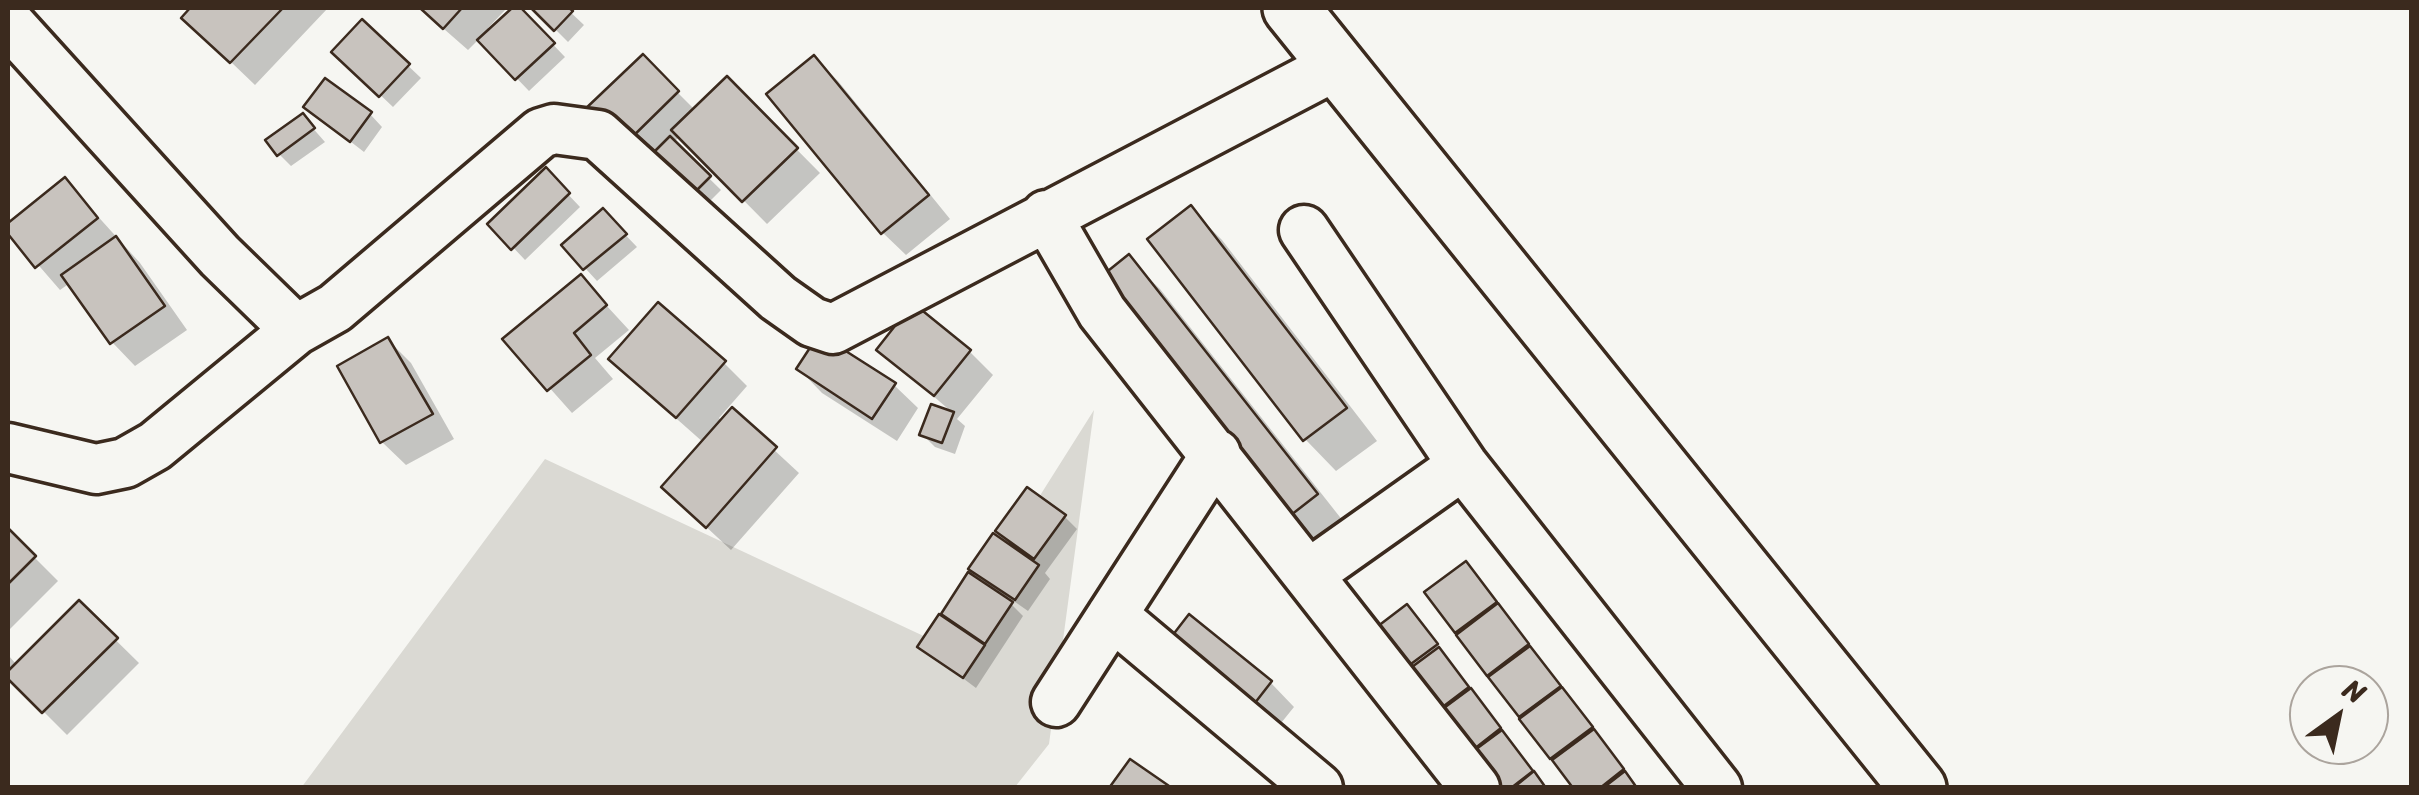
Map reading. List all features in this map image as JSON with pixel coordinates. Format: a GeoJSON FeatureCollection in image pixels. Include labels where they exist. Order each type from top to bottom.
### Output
{"type":"FeatureCollection","features":[{"type":"Feature","properties":{"kind":"street"},"geometry":{"type":"LineString","coordinates":[[1291,8],[1918,788]]}},
{"type":"Feature","properties":{"kind":"street"},"geometry":{"type":"LineString","coordinates":[[8,22],[220,256],[296,330]]}},
{"type":"Feature","properties":{"kind":"street"},"geometry":{"type":"LineString","coordinates":[[8,448],[96,469],[126,463],[155,446],[296,330],[334,308],[541,133],[554,129],[598,135],[778,298],[812,322],[833,329],[1337,65]]}},
{"type":"Feature","properties":{"kind":"street"},"geometry":{"type":"LineString","coordinates":[[1046,215],[1102,312],[1476,788]]}},
{"type":"Feature","properties":{"kind":"street"},"geometry":{"type":"LineString","coordinates":[[1304,230],[1463,465],[1717,788]]}},
{"type":"Feature","properties":{"kind":"street"},"geometry":{"type":"LineString","coordinates":[[1056,702],[1216,454]]}},
{"type":"Feature","properties":{"kind":"street"},"geometry":{"type":"LineString","coordinates":[[1308,574],[1463,465]]}},
{"type":"Feature","properties":{"kind":"street"},"geometry":{"type":"LineString","coordinates":[[1112,615],[1318,788]]}},
{"type":"Feature","properties":{"kind":"shaded area"},"geometry":{"type":"Polygon","coordinates":[[[1094,410],[1049,744],[1015,787],[301,788],[545,459],[945,646],[1094,410]]]}},
{"type":"Feature","properties":{"kind":"building"},"geometry":{"type":"Polygon","coordinates":[[[190,8],[283,8],[230,63],[181,18],[190,8]]]}},
{"type":"Feature","properties":{"kind":"building"},"geometry":{"type":"Polygon","coordinates":[[[420,8],[462,8],[443,29],[420,8]]]}},
{"type":"Feature","properties":{"kind":"building"},"geometry":{"type":"Polygon","coordinates":[[[512,8],[521,8],[555,43],[515,80],[477,40],[512,8]]]}},
{"type":"Feature","properties":{"kind":"building"},"geometry":{"type":"Polygon","coordinates":[[[531,8],[569,8],[573,11],[554,31],[531,8]]]}},
{"type":"Feature","properties":{"kind":"building"},"geometry":{"type":"Polygon","coordinates":[[[362,19],[410,64],[379,97],[331,52],[362,19]]]}},
{"type":"Feature","properties":{"kind":"building"},"geometry":{"type":"Polygon","coordinates":[[[643,54],[679,91],[619,150],[582,112],[643,54]]]}},
{"type":"Feature","properties":{"kind":"building"},"geometry":{"type":"Polygon","coordinates":[[[814,55],[929,195],[881,234],[766,94],[814,55]]]}},
{"type":"Feature","properties":{"kind":"building"},"geometry":{"type":"Polygon","coordinates":[[[727,76],[798,148],[742,202],[671,130],[727,76]]]}},
{"type":"Feature","properties":{"kind":"building"},"geometry":{"type":"Polygon","coordinates":[[[325,78],[372,112],[350,142],[303,107],[325,78]]]}},
{"type":"Feature","properties":{"kind":"building"},"geometry":{"type":"Polygon","coordinates":[[[303,113],[315,128],[277,156],[265,140],[303,113]]]}},
{"type":"Feature","properties":{"kind":"building"},"geometry":{"type":"Polygon","coordinates":[[[670,136],[711,176],[694,193],[654,152],[670,136]]]}},
{"type":"Feature","properties":{"kind":"building"},"geometry":{"type":"Polygon","coordinates":[[[546,167],[570,193],[511,250],[487,224],[546,167]]]}},
{"type":"Feature","properties":{"kind":"building"},"geometry":{"type":"Polygon","coordinates":[[[65,177],[98,218],[35,268],[8,234],[8,223],[65,177]]]}},
{"type":"Feature","properties":{"kind":"building"},"geometry":{"type":"Polygon","coordinates":[[[1191,205],[1347,408],[1303,441],[1147,239],[1191,205]]]}},
{"type":"Feature","properties":{"kind":"building"},"geometry":{"type":"Polygon","coordinates":[[[603,208],[627,234],[583,270],[561,245],[603,208]]]}},
{"type":"Feature","properties":{"kind":"building"},"geometry":{"type":"Polygon","coordinates":[[[116,236],[165,306],[110,344],[61,275],[116,236]]]}},
{"type":"Feature","properties":{"kind":"building"},"geometry":{"type":"Polygon","coordinates":[[[1129,254],[1318,494],[1282,522],[1093,283],[1129,254]]]}},
{"type":"Feature","properties":{"kind":"building"},"geometry":{"type":"Polygon","coordinates":[[[581,274],[607,305],[574,333],[591,355],[547,391],[502,339],[581,274]]]}},
{"type":"Feature","properties":{"kind":"building"},"geometry":{"type":"Polygon","coordinates":[[[658,302],[726,361],[676,418],[608,359],[658,302]]]}},
{"type":"Feature","properties":{"kind":"building"},"geometry":{"type":"Polygon","coordinates":[[[913,303],[971,350],[934,396],[876,350],[913,303]]]}},
{"type":"Feature","properties":{"kind":"building"},"geometry":{"type":"Polygon","coordinates":[[[819,334],[896,383],[872,419],[796,369],[819,334]]]}},
{"type":"Feature","properties":{"kind":"building"},"geometry":{"type":"Polygon","coordinates":[[[388,337],[433,414],[380,443],[337,366],[388,337]]]}},
{"type":"Feature","properties":{"kind":"building"},"geometry":{"type":"Polygon","coordinates":[[[931,404],[954,412],[942,443],[919,435],[931,404]]]}},
{"type":"Feature","properties":{"kind":"building"},"geometry":{"type":"Polygon","coordinates":[[[732,407],[777,447],[706,528],[661,487],[732,407]]]}},
{"type":"Feature","properties":{"kind":"building"},"geometry":{"type":"Polygon","coordinates":[[[1027,487],[1066,515],[1034,559],[995,531],[1027,487]]]}},
{"type":"Feature","properties":{"kind":"building"},"geometry":{"type":"Polygon","coordinates":[[[8,528],[36,556],[8,584],[8,528]]]}},
{"type":"Feature","properties":{"kind":"building"},"geometry":{"type":"Polygon","coordinates":[[[993,533],[1039,565],[1015,600],[968,569],[993,533]]]}},
{"type":"Feature","properties":{"kind":"building"},"geometry":{"type":"Polygon","coordinates":[[[1466,561],[1497,602],[1455,633],[1424,592],[1466,561]]]}},
{"type":"Feature","properties":{"kind":"building"},"geometry":{"type":"Polygon","coordinates":[[[968,572],[1013,602],[985,644],[941,614],[968,572]]]}},
{"type":"Feature","properties":{"kind":"building"},"geometry":{"type":"Polygon","coordinates":[[[79,600],[118,638],[42,713],[8,679],[8,671],[79,600]]]}},
{"type":"Feature","properties":{"kind":"building"},"geometry":{"type":"Polygon","coordinates":[[[1498,603],[1529,644],[1487,676],[1456,635],[1498,603]]]}},
{"type":"Feature","properties":{"kind":"building"},"geometry":{"type":"Polygon","coordinates":[[[1407,604],[1438,644],[1396,675],[1365,636],[1407,604]]]}},
{"type":"Feature","properties":{"kind":"building"},"geometry":{"type":"Polygon","coordinates":[[[939,614],[985,645],[963,678],[917,647],[939,614]]]}},
{"type":"Feature","properties":{"kind":"building"},"geometry":{"type":"Polygon","coordinates":[[[1189,614],[1272,681],[1244,717],[1162,649],[1189,614]]]}},
{"type":"Feature","properties":{"kind":"building"},"geometry":{"type":"Polygon","coordinates":[[[1530,646],[1561,686],[1519,717],[1488,677],[1530,646]]]}},
{"type":"Feature","properties":{"kind":"building"},"geometry":{"type":"Polygon","coordinates":[[[1439,647],[1469,687],[1428,718],[1397,678],[1439,647]]]}},
{"type":"Feature","properties":{"kind":"building"},"geometry":{"type":"Polygon","coordinates":[[[1562,687],[1593,727],[1550,759],[1519,719],[1562,687]]]}},
{"type":"Feature","properties":{"kind":"building"},"geometry":{"type":"Polygon","coordinates":[[[1471,688],[1501,728],[1460,760],[1429,719],[1471,688]]]}},
{"type":"Feature","properties":{"kind":"building"},"geometry":{"type":"Polygon","coordinates":[[[1594,729],[1624,769],[1600,788],[1573,788],[1552,760],[1594,729]]]}},
{"type":"Feature","properties":{"kind":"building"},"geometry":{"type":"Polygon","coordinates":[[[1502,730],[1533,771],[1511,788],[1480,788],[1460,761],[1502,730]]]}},
{"type":"Feature","properties":{"kind":"building"},"geometry":{"type":"Polygon","coordinates":[[[1130,759],[1172,788],[1109,788],[1130,759]]]}},
{"type":"Feature","properties":{"kind":"building"},"geometry":{"type":"Polygon","coordinates":[[[1534,771],[1546,788],[1513,788],[1534,771]]]}},
{"type":"Feature","properties":{"kind":"building"},"geometry":{"type":"Polygon","coordinates":[[[1625,771],[1637,788],[1603,788],[1625,771]]]}}]}
